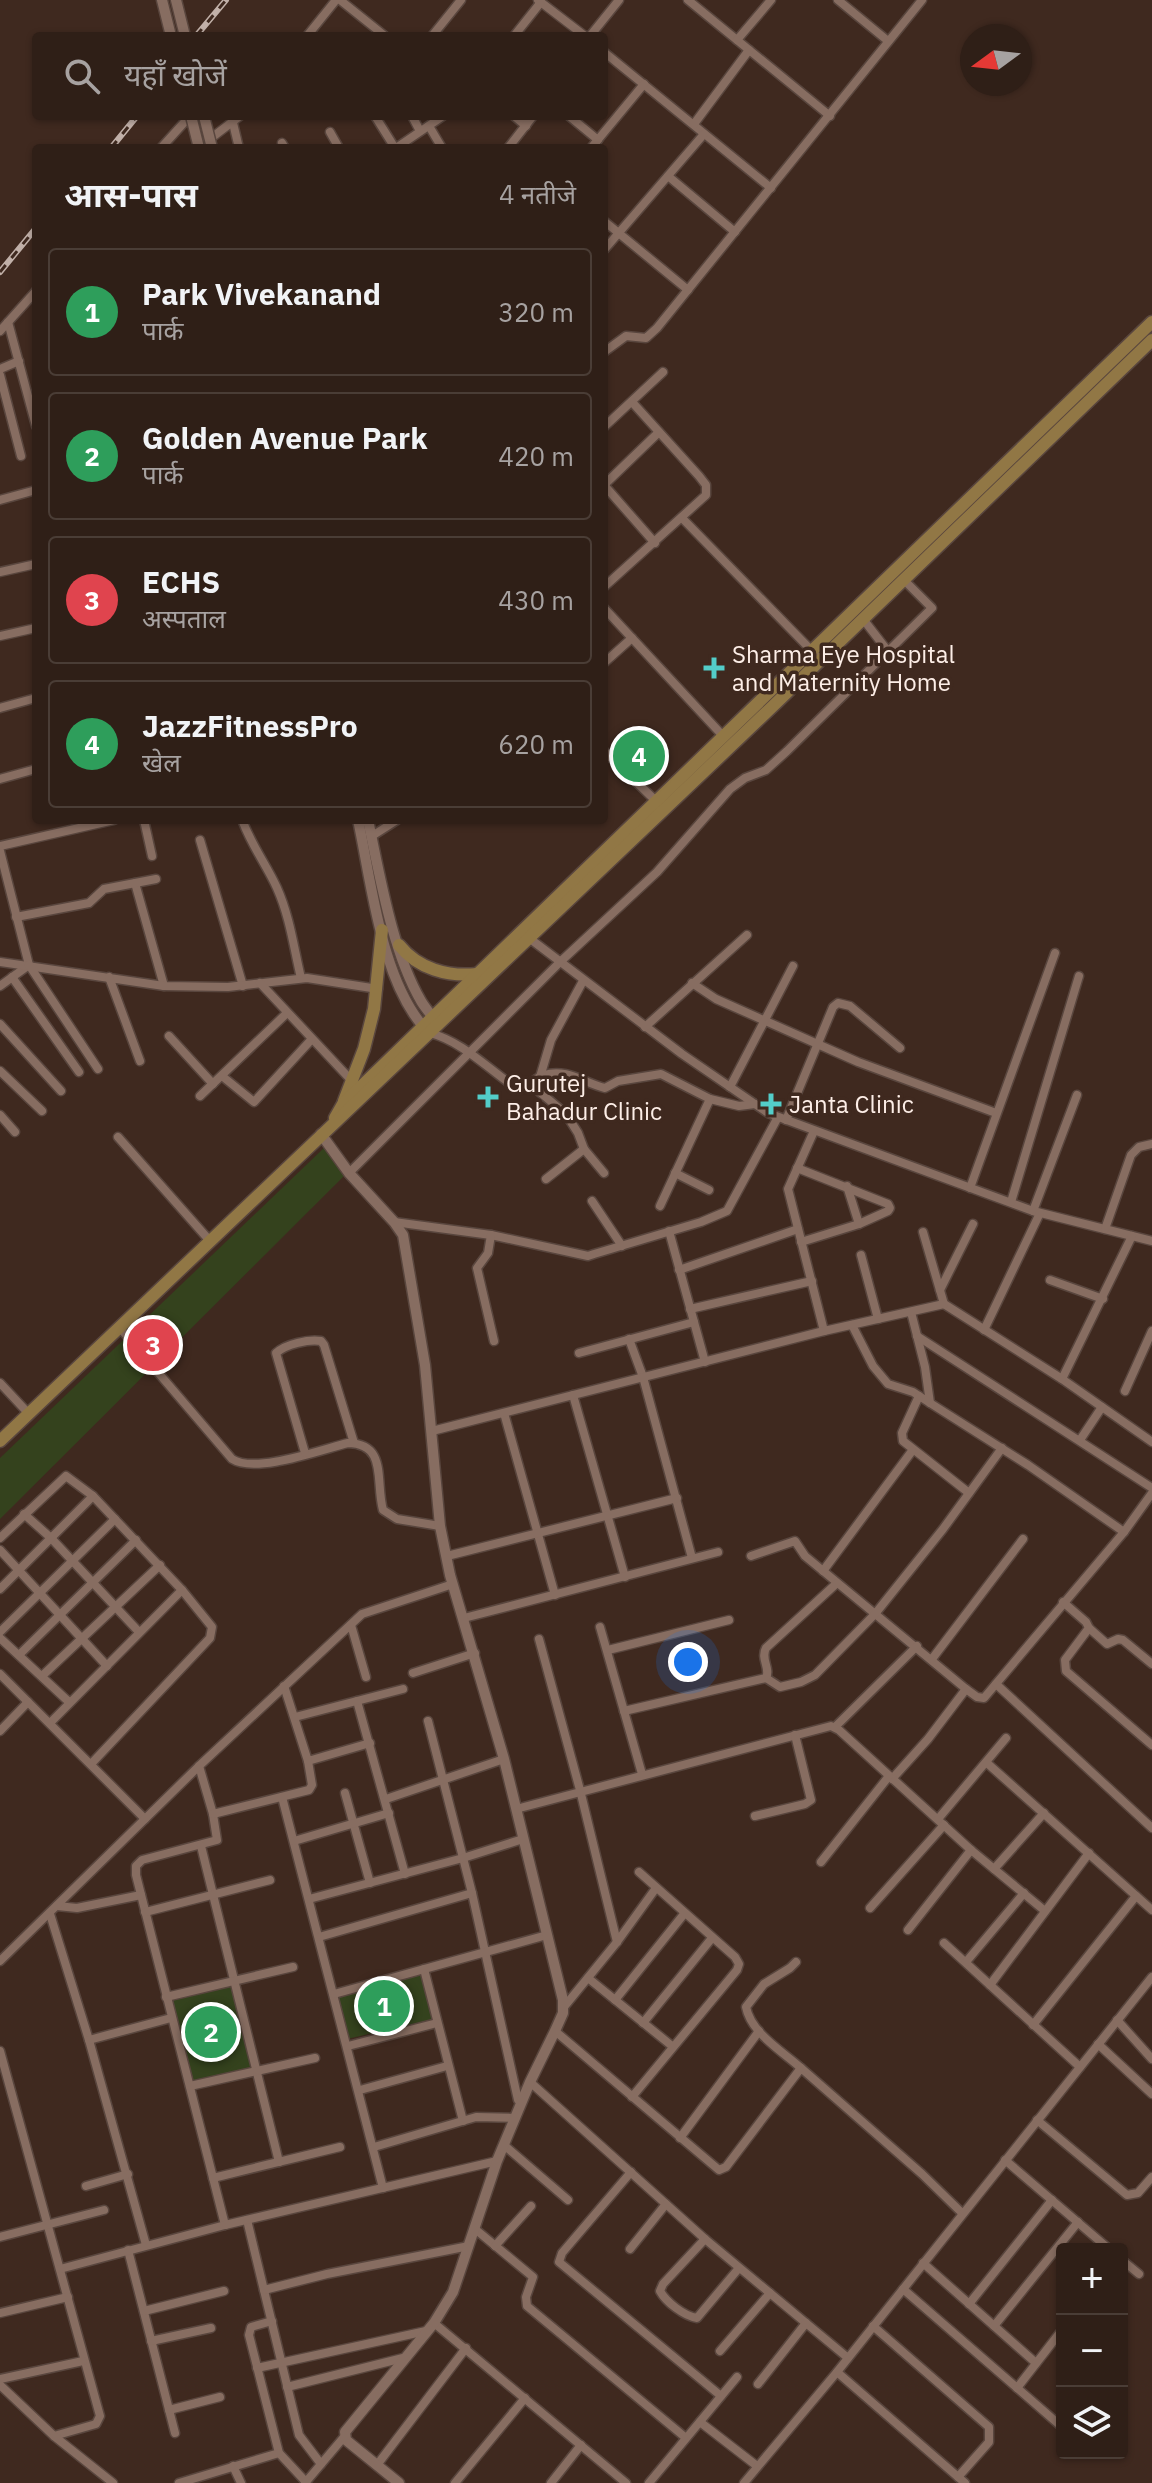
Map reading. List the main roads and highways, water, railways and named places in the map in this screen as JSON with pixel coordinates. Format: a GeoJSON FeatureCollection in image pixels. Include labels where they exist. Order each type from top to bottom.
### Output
{"type":"FeatureCollection","features":[{"type":"Feature","properties":{"kind":"main road"},"geometry":{"type":"LineString","coordinates":[[343,1104],[529,938],[1152,322]]}},
{"type":"Feature","properties":{"kind":"main road"},"geometry":{"type":"LineString","coordinates":[[0,1441],[331,1124],[349,1111],[477,974],[656,801],[724,737],[863,619],[1152,340]]}},
{"type":"Feature","properties":{"kind":"main road"},"geometry":{"type":"LineString","coordinates":[[331,1124],[343,1104],[364,1049],[378,989],[382,930]]}},
{"type":"Feature","properties":{"kind":"main road"},"geometry":{"type":"LineString","coordinates":[[399,945],[408,956],[424,966],[461,976],[477,974]]}},
{"type":"Feature","properties":{"kind":"railway"},"geometry":{"type":"LineString","coordinates":[[199,32],[226,0]]}},
{"type":"Feature","properties":{"kind":"railway"},"geometry":{"type":"LineString","coordinates":[[114,144],[134,120]]}},
{"type":"Feature","properties":{"kind":"railway"},"geometry":{"type":"LineString","coordinates":[[0,272],[32,233]]}},
{"type":"Feature","properties":{"kind":"place","name":"Sharma Eye Hospital and Maternity Home"},"geometry":{"type":"Point","coordinates":[714,668]}},
{"type":"Feature","properties":{"kind":"place","name":"JazzFitnessPro"},"geometry":{"type":"Point","coordinates":[639,756]}},
{"type":"Feature","properties":{"kind":"place","name":"Gurutej Bahadur Clinic"},"geometry":{"type":"Point","coordinates":[488,1097]}},
{"type":"Feature","properties":{"kind":"place","name":"Janta Clinic"},"geometry":{"type":"Point","coordinates":[771,1104]}},
{"type":"Feature","properties":{"kind":"place","name":"ECHS"},"geometry":{"type":"Point","coordinates":[153,1345]}},
{"type":"Feature","properties":{"kind":"place","name":"Park Vivekanand"},"geometry":{"type":"Point","coordinates":[384,2006]}},
{"type":"Feature","properties":{"kind":"place","name":"Golden Avenue Park"},"geometry":{"type":"Point","coordinates":[211,2032]}}]}
